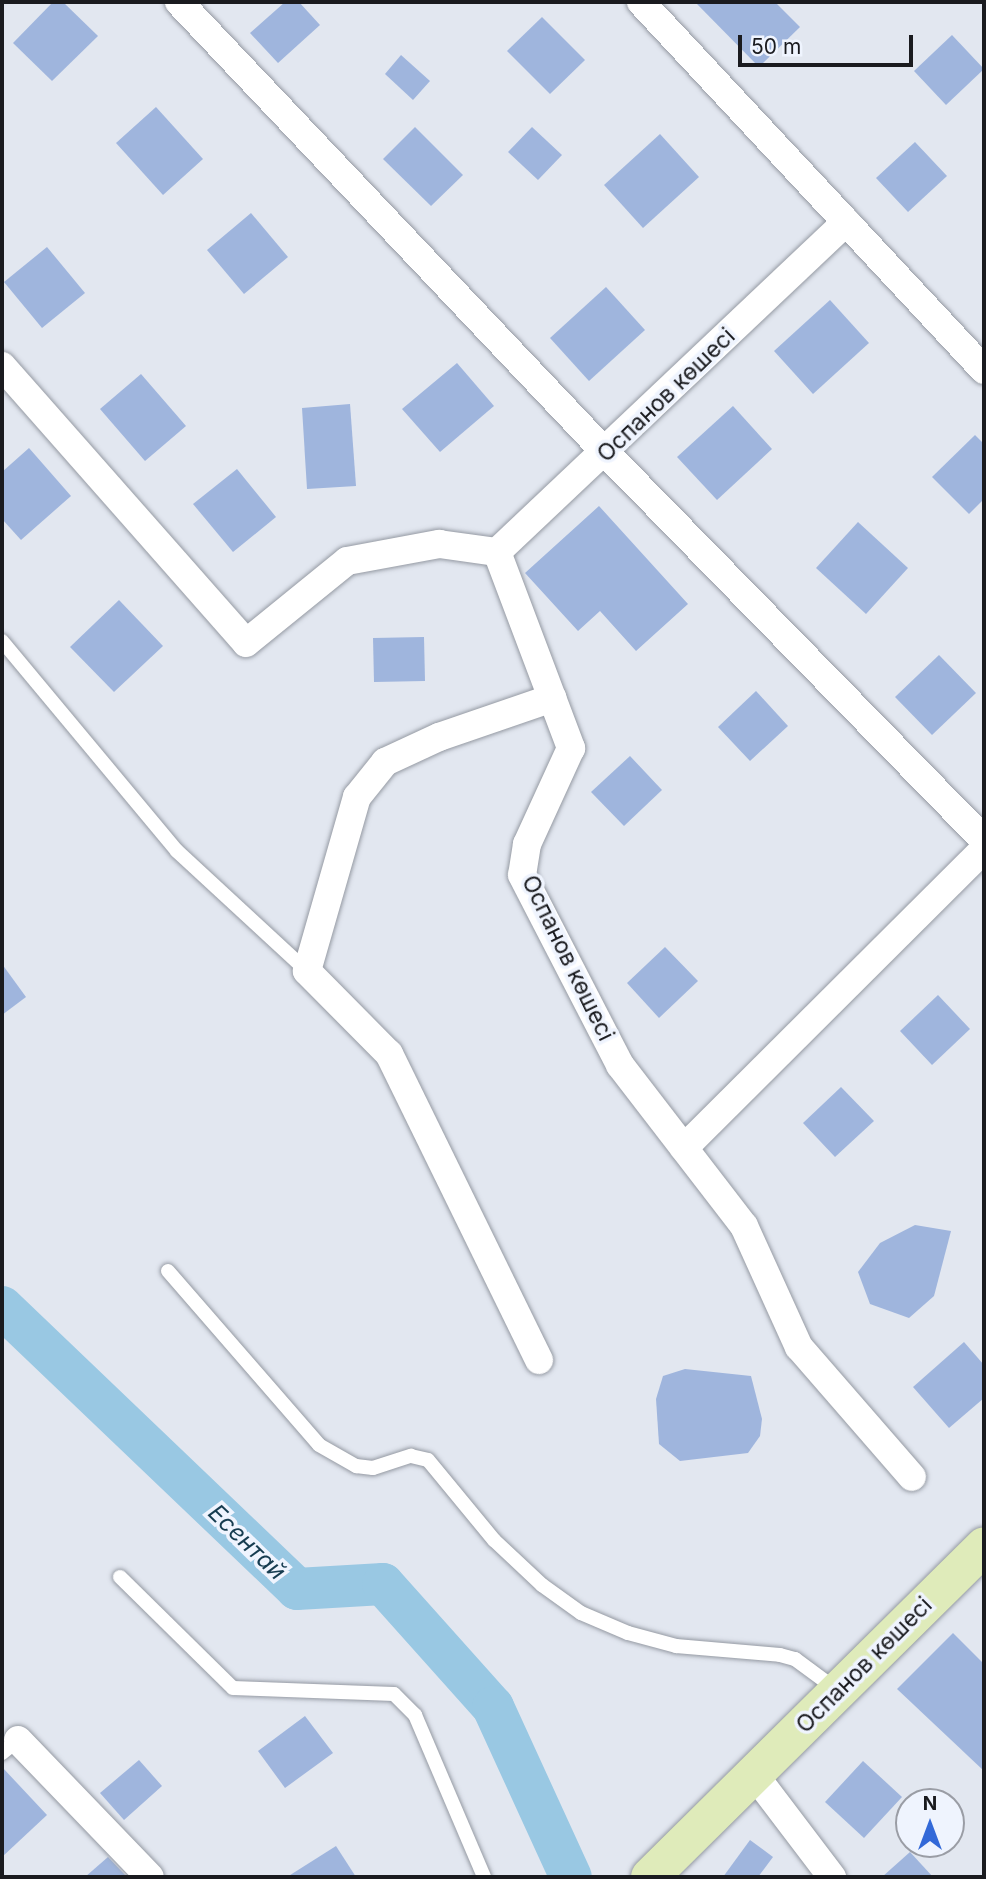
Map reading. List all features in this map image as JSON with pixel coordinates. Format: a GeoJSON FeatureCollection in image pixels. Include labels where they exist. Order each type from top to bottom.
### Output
{"type":"FeatureCollection","features":[{"type":"Feature","properties":{"kind":"street"},"geometry":{"type":"LineString","coordinates":[[179,2],[606,453],[984,840]]}},
{"type":"Feature","properties":{"kind":"street"},"geometry":{"type":"LineString","coordinates":[[641,2],[984,370]]}},
{"type":"Feature","properties":{"kind":"street","name":"Оспанов көшесі"},"geometry":{"type":"LineString","coordinates":[[846,222],[606,453],[496,552],[571,748],[527,844],[522,875],[620,1065],[744,1226],[799,1347],[912,1477]]}},
{"type":"Feature","properties":{"kind":"street"},"geometry":{"type":"LineString","coordinates":[[2,366],[246,643],[347,561],[439,544],[496,552]]}},
{"type":"Feature","properties":{"kind":"street"},"geometry":{"type":"LineString","coordinates":[[539,1360],[390,1054],[307,971],[357,797],[385,762],[439,737],[552,698]]}},
{"type":"Feature","properties":{"kind":"street"},"geometry":{"type":"LineString","coordinates":[[684,1148],[984,849]]}},
{"type":"Feature","properties":{"kind":"street","name":"Оспанов көшесі"},"geometry":{"type":"LineString","coordinates":[[656,1870],[753,1773],[981,1556]]}},
{"type":"Feature","properties":{"kind":"street"},"geometry":{"type":"LineString","coordinates":[[10,1746],[149,1877]]}},
{"type":"Feature","properties":{"kind":"street"},"geometry":{"type":"LineString","coordinates":[[753,1773],[832,1877]]}},
{"type":"Feature","properties":{"kind":"lane"},"geometry":{"type":"LineString","coordinates":[[2,641],[177,851],[307,971]]}},
{"type":"Feature","properties":{"kind":"lane"},"geometry":{"type":"LineString","coordinates":[[168,1271],[319,1445],[356,1466],[373,1468],[411,1456],[428,1460],[494,1540],[541,1585],[580,1613],[676,1646],[780,1655],[795,1660],[838,1691]]}},
{"type":"Feature","properties":{"kind":"lane"},"geometry":{"type":"LineString","coordinates":[[120,1577],[233,1688],[394,1694],[415,1715],[484,1877]]}},
{"type":"Feature","properties":{"kind":"building"},"geometry":{"type":"Polygon","coordinates":[[[53,2],[63,2],[98,36],[52,81],[13,43],[53,2]]]}},
{"type":"Feature","properties":{"kind":"building"},"geometry":{"type":"Polygon","coordinates":[[[285,2],[299,2],[320,25],[278,63],[250,33],[285,2]]]}},
{"type":"Feature","properties":{"kind":"building"},"geometry":{"type":"Polygon","coordinates":[[[695,2],[775,2],[800,27],[759,67],[695,2]]]}},
{"type":"Feature","properties":{"kind":"building"},"geometry":{"type":"Polygon","coordinates":[[[542,17],[585,60],[550,94],[507,51],[542,17]]]}},
{"type":"Feature","properties":{"kind":"building"},"geometry":{"type":"Polygon","coordinates":[[[952,35],[984,69],[946,105],[914,71],[952,35]]]}},
{"type":"Feature","properties":{"kind":"building"},"geometry":{"type":"Polygon","coordinates":[[[401,55],[430,81],[413,100],[385,74],[401,55]]]}},
{"type":"Feature","properties":{"kind":"building"},"geometry":{"type":"Polygon","coordinates":[[[156,107],[203,159],[163,195],[116,143],[156,107]]]}},
{"type":"Feature","properties":{"kind":"building"},"geometry":{"type":"Polygon","coordinates":[[[415,127],[463,175],[431,206],[383,159],[415,127]]]}},
{"type":"Feature","properties":{"kind":"building"},"geometry":{"type":"Polygon","coordinates":[[[532,127],[562,155],[538,180],[508,152],[532,127]]]}},
{"type":"Feature","properties":{"kind":"building"},"geometry":{"type":"Polygon","coordinates":[[[660,134],[699,177],[643,228],[604,185],[660,134]]]}},
{"type":"Feature","properties":{"kind":"building"},"geometry":{"type":"Polygon","coordinates":[[[915,142],[947,176],[908,212],[876,178],[915,142]]]}},
{"type":"Feature","properties":{"kind":"building"},"geometry":{"type":"Polygon","coordinates":[[[251,213],[288,257],[244,294],[207,250],[251,213]]]}},
{"type":"Feature","properties":{"kind":"building"},"geometry":{"type":"Polygon","coordinates":[[[47,247],[85,293],[42,328],[4,282],[47,247]]]}},
{"type":"Feature","properties":{"kind":"building"},"geometry":{"type":"Polygon","coordinates":[[[606,287],[645,330],[589,381],[550,338],[606,287]]]}},
{"type":"Feature","properties":{"kind":"building"},"geometry":{"type":"Polygon","coordinates":[[[830,300],[869,343],[813,394],[774,351],[830,300]]]}},
{"type":"Feature","properties":{"kind":"building"},"geometry":{"type":"Polygon","coordinates":[[[457,363],[494,406],[440,452],[402,409],[457,363]]]}},
{"type":"Feature","properties":{"kind":"building"},"geometry":{"type":"Polygon","coordinates":[[[141,374],[186,426],[145,461],[100,409],[141,374]]]}},
{"type":"Feature","properties":{"kind":"building"},"geometry":{"type":"Polygon","coordinates":[[[350,404],[356,486],[307,489],[302,408],[350,404]]]}},
{"type":"Feature","properties":{"kind":"building"},"geometry":{"type":"Polygon","coordinates":[[[733,406],[772,449],[717,500],[677,457],[733,406]]]}},
{"type":"Feature","properties":{"kind":"building"},"geometry":{"type":"Polygon","coordinates":[[[975,435],[984,444],[984,499],[969,514],[932,477],[975,435]]]}},
{"type":"Feature","properties":{"kind":"building"},"geometry":{"type":"Polygon","coordinates":[[[29,448],[71,496],[21,540],[2,519],[2,472],[29,448]]]}},
{"type":"Feature","properties":{"kind":"building"},"geometry":{"type":"Polygon","coordinates":[[[237,469],[276,517],[233,552],[193,504],[237,469]]]}},
{"type":"Feature","properties":{"kind":"building"},"geometry":{"type":"Polygon","coordinates":[[[599,506],[688,604],[636,651],[600,611],[578,631],[525,573],[599,506]]]}},
{"type":"Feature","properties":{"kind":"building"},"geometry":{"type":"Polygon","coordinates":[[[858,522],[908,568],[866,614],[816,568],[858,522]]]}},
{"type":"Feature","properties":{"kind":"building"},"geometry":{"type":"Polygon","coordinates":[[[119,600],[163,646],[114,692],[70,647],[119,600]]]}},
{"type":"Feature","properties":{"kind":"building"},"geometry":{"type":"Polygon","coordinates":[[[424,637],[425,681],[374,682],[373,638],[424,637]]]}},
{"type":"Feature","properties":{"kind":"building"},"geometry":{"type":"Polygon","coordinates":[[[939,655],[976,693],[932,735],[895,697],[939,655]]]}},
{"type":"Feature","properties":{"kind":"building"},"geometry":{"type":"Polygon","coordinates":[[[756,691],[788,726],[750,761],[718,727],[756,691]]]}},
{"type":"Feature","properties":{"kind":"building"},"geometry":{"type":"Polygon","coordinates":[[[630,756],[662,790],[624,826],[591,792],[630,756]]]}},
{"type":"Feature","properties":{"kind":"building"},"geometry":{"type":"Polygon","coordinates":[[[665,947],[698,981],[659,1018],[627,983],[665,947]]]}},
{"type":"Feature","properties":{"kind":"building"},"geometry":{"type":"Polygon","coordinates":[[[2,964],[26,997],[2,1015],[2,964]]]}},
{"type":"Feature","properties":{"kind":"building"},"geometry":{"type":"Polygon","coordinates":[[[938,995],[970,1029],[932,1065],[900,1031],[938,995]]]}},
{"type":"Feature","properties":{"kind":"building"},"geometry":{"type":"Polygon","coordinates":[[[841,1087],[874,1121],[835,1157],[803,1123],[841,1087]]]}},
{"type":"Feature","properties":{"kind":"building"},"geometry":{"type":"Polygon","coordinates":[[[915,1225],[951,1231],[934,1296],[909,1318],[870,1304],[858,1272],[880,1243],[915,1225]]]}},
{"type":"Feature","properties":{"kind":"building"},"geometry":{"type":"Polygon","coordinates":[[[964,1342],[984,1365],[984,1398],[949,1428],[913,1387],[964,1342]]]}},
{"type":"Feature","properties":{"kind":"building"},"geometry":{"type":"Polygon","coordinates":[[[685,1369],[751,1376],[762,1419],[760,1436],[748,1453],[680,1461],[659,1444],[656,1399],[663,1376],[685,1369]]]}},
{"type":"Feature","properties":{"kind":"building"},"geometry":{"type":"Polygon","coordinates":[[[953,1633],[984,1664],[984,1771],[897,1689],[953,1633]]]}},
{"type":"Feature","properties":{"kind":"building"},"geometry":{"type":"Polygon","coordinates":[[[305,1716],[333,1753],[285,1788],[258,1751],[305,1716]]]}},
{"type":"Feature","properties":{"kind":"building"},"geometry":{"type":"Polygon","coordinates":[[[139,1760],[162,1786],[124,1820],[100,1793],[139,1760]]]}},
{"type":"Feature","properties":{"kind":"building"},"geometry":{"type":"Polygon","coordinates":[[[863,1761],[895,1791],[895,1805],[864,1838],[825,1802],[863,1761]]]}},
{"type":"Feature","properties":{"kind":"building"},"geometry":{"type":"Polygon","coordinates":[[[2,1767],[47,1815],[2,1857],[2,1767]]]}},
{"type":"Feature","properties":{"kind":"building"},"geometry":{"type":"Polygon","coordinates":[[[750,1840],[773,1857],[758,1877],[723,1877],[750,1840]]]}},
{"type":"Feature","properties":{"kind":"building"},"geometry":{"type":"Polygon","coordinates":[[[336,1846],[356,1877],[287,1877],[336,1846]]]}},
{"type":"Feature","properties":{"kind":"building"},"geometry":{"type":"Polygon","coordinates":[[[108,1857],[127,1877],[85,1877],[108,1857]]]}},
{"type":"Feature","properties":{"kind":"building"},"geometry":{"type":"Polygon","coordinates":[[[903,1858],[916,1858],[933,1877],[882,1877],[903,1858]]]}},
{"type":"Feature","properties":{"kind":"waterway","name":"Есентай"},"geometry":{"type":"LineString","coordinates":[[2,1307],[297,1589],[383,1584],[493,1707],[571,1877]]}}]}
